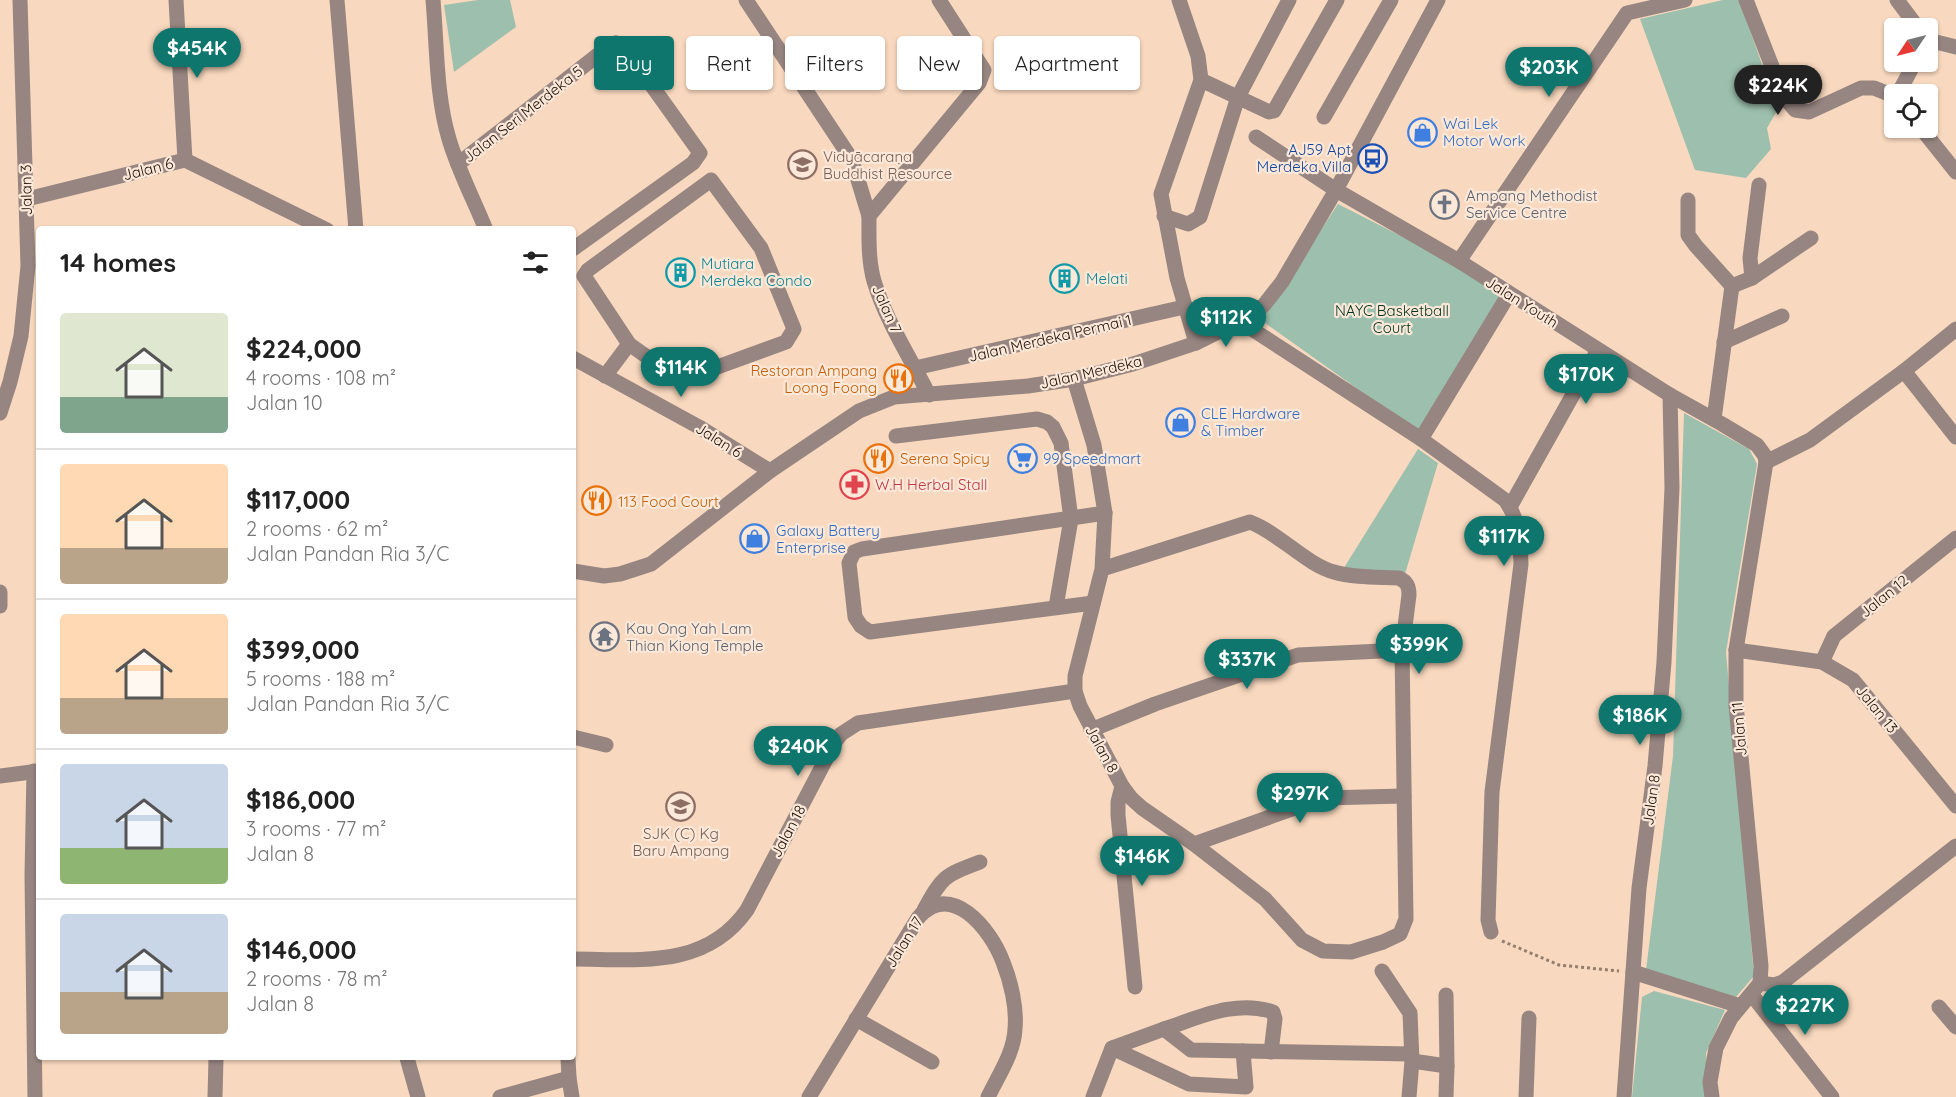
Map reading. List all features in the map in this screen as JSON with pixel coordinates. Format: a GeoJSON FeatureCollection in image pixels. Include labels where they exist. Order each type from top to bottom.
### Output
{"type":"FeatureCollection","features":[{"type":"Feature","properties":{"kind":"street","name":"Jalan 3"},"geometry":{"type":"LineString","coordinates":[[0,412],[5,381],[21,336],[33,266],[27,199],[20,0]]}},
{"type":"Feature","properties":{"kind":"street"},"geometry":{"type":"LineString","coordinates":[[176,0],[186,160]]}},
{"type":"Feature","properties":{"kind":"street"},"geometry":{"type":"LineString","coordinates":[[338,0],[356,226]]}},
{"type":"Feature","properties":{"kind":"street"},"geometry":{"type":"LineString","coordinates":[[433,0],[443,114],[458,164],[484,226]]}},
{"type":"Feature","properties":{"kind":"street","name":"Jalan 7"},"geometry":{"type":"LineString","coordinates":[[746,0],[852,160],[869,216],[869,243],[874,279],[886,314],[929,395]]}},
{"type":"Feature","properties":{"kind":"street"},"geometry":{"type":"LineString","coordinates":[[869,216],[979,83],[984,70],[939,0]]}},
{"type":"Feature","properties":{"kind":"street"},"geometry":{"type":"LineString","coordinates":[[1179,0],[1198,56],[1201,80],[1161,194],[1177,278],[1196,343]]}},
{"type":"Feature","properties":{"kind":"street"},"geometry":{"type":"LineString","coordinates":[[1164,216],[1188,224],[1200,217],[1238,97],[1289,0]]}},
{"type":"Feature","properties":{"kind":"street"},"geometry":{"type":"LineString","coordinates":[[1201,80],[1269,112],[1274,111],[1337,0]]}},
{"type":"Feature","properties":{"kind":"street"},"geometry":{"type":"LineString","coordinates":[[1324,117],[1391,0]]}},
{"type":"Feature","properties":{"kind":"street","name":"Jalan Merdeka"},"geometry":{"type":"LineString","coordinates":[[576,571],[604,576],[620,574],[651,564],[770,471],[859,411],[894,398],[1028,386],[1074,379],[1133,364],[1196,343],[1241,322],[1264,305],[1282,282],[1336,190],[1438,0]]}},
{"type":"Feature","properties":{"kind":"street"},"geometry":{"type":"LineString","coordinates":[[1459,261],[1626,13],[1685,0]]}},
{"type":"Feature","properties":{"kind":"street"},"geometry":{"type":"LineString","coordinates":[[1746,0],[1784,97],[1795,110],[1809,112],[1861,88],[1884,91]]}},
{"type":"Feature","properties":{"kind":"street"},"geometry":{"type":"LineString","coordinates":[[1897,0],[1910,18]]}},
{"type":"Feature","properties":{"kind":"street"},"geometry":{"type":"LineString","coordinates":[[1938,42],[1956,47]]}},
{"type":"Feature","properties":{"kind":"street","name":"Jalan Seri Merdeka 5"},"geometry":{"type":"LineString","coordinates":[[458,164],[616,43],[627,51],[700,153],[693,163],[576,247]]}},
{"type":"Feature","properties":{"kind":"street","name":"Jalan Youth"},"geometry":{"type":"LineString","coordinates":[[1256,137],[1336,190],[1459,261],[1670,395],[1757,446],[1765,459]]}},
{"type":"Feature","properties":{"kind":"street"},"geometry":{"type":"LineString","coordinates":[[1929,138],[1956,172]]}},
{"type":"Feature","properties":{"kind":"street","name":"Jalan 6"},"geometry":{"type":"LineString","coordinates":[[27,199],[186,160],[319,226]]}},
{"type":"Feature","properties":{"kind":"street"},"geometry":{"type":"LineString","coordinates":[[711,180],[761,248],[794,328],[786,342],[701,373],[670,373],[629,344],[584,276],[588,270],[711,180]]}},
{"type":"Feature","properties":{"kind":"street"},"geometry":{"type":"LineString","coordinates":[[1752,278],[1750,258],[1759,185]]}},
{"type":"Feature","properties":{"kind":"street"},"geometry":{"type":"LineString","coordinates":[[1688,200],[1688,235],[1732,286]]}},
{"type":"Feature","properties":{"kind":"street"},"geometry":{"type":"LineString","coordinates":[[1732,286],[1752,278],[1811,238]]}},
{"type":"Feature","properties":{"kind":"street"},"geometry":{"type":"LineString","coordinates":[[1714,419],[1732,286]]}},
{"type":"Feature","properties":{"kind":"street"},"geometry":{"type":"LineString","coordinates":[[1421,439],[1509,294]]}},
{"type":"Feature","properties":{"kind":"street","name":"Jalan Merdeka Permai 1"},"geometry":{"type":"LineString","coordinates":[[915,368],[1184,307]]}},
{"type":"Feature","properties":{"kind":"street"},"geometry":{"type":"LineString","coordinates":[[1724,342],[1782,316]]}},
{"type":"Feature","properties":{"kind":"street"},"geometry":{"type":"LineString","coordinates":[[1241,322],[1421,439],[1505,500],[1514,512],[1518,526],[1521,564],[1492,792],[1488,920],[1491,932]]}},
{"type":"Feature","properties":{"kind":"street"},"geometry":{"type":"LineString","coordinates":[[1765,459],[1810,440],[1904,371],[1956,329]]}},
{"type":"Feature","properties":{"kind":"street"},"geometry":{"type":"LineString","coordinates":[[605,376],[629,344]]}},
{"type":"Feature","properties":{"kind":"street"},"geometry":{"type":"LineString","coordinates":[[1510,507],[1598,350]]}},
{"type":"Feature","properties":{"kind":"street","name":"Jalan 6"},"geometry":{"type":"LineString","coordinates":[[576,360],[699,427],[770,471]]}},
{"type":"Feature","properties":{"kind":"street"},"geometry":{"type":"LineString","coordinates":[[1904,371],[1956,437]]}},
{"type":"Feature","properties":{"kind":"street","name":"Jalan 8"},"geometry":{"type":"LineString","coordinates":[[1074,379],[1094,445],[1104,513],[1102,568],[1075,676],[1075,691],[1091,730],[1122,786],[1142,808],[1194,844],[1265,899],[1302,940],[1323,951],[1351,952],[1400,934],[1406,919],[1404,796]]}},
{"type":"Feature","properties":{"kind":"street","name":"Jalan 8"},"geometry":{"type":"LineString","coordinates":[[1624,1097],[1639,888],[1655,766],[1664,662],[1672,488],[1670,395]]}},
{"type":"Feature","properties":{"kind":"street"},"geometry":{"type":"LineString","coordinates":[[896,436],[1037,419],[1053,427],[1061,444],[1071,519],[1056,607]]}},
{"type":"Feature","properties":{"kind":"street","name":"Jalan 11"},"geometry":{"type":"LineString","coordinates":[[1756,989],[1761,966],[1736,705],[1736,650],[1765,459]]}},
{"type":"Feature","properties":{"kind":"street"},"geometry":{"type":"LineString","coordinates":[[1093,603],[870,632],[861,626],[855,617],[849,563],[854,552],[862,549],[1104,513]]}},
{"type":"Feature","properties":{"kind":"street"},"geometry":{"type":"LineString","coordinates":[[1102,568],[1250,522],[1262,527],[1321,567],[1334,573],[1400,579],[1408,586],[1402,650],[1404,796],[1323,798],[1194,844]]}},
{"type":"Feature","properties":{"kind":"street","name":"Jalan 12"},"geometry":{"type":"LineString","coordinates":[[1822,663],[1834,636],[1956,538]]}},
{"type":"Feature","properties":{"kind":"street"},"geometry":{"type":"LineString","coordinates":[[0,592],[0,606]]}},
{"type":"Feature","properties":{"kind":"street"},"geometry":{"type":"LineString","coordinates":[[1091,730],[1155,704],[1298,655],[1402,650]]}},
{"type":"Feature","properties":{"kind":"street","name":"Jalan 13"},"geometry":{"type":"LineString","coordinates":[[1736,650],[1822,663],[1853,680],[1956,806]]}},
{"type":"Feature","properties":{"kind":"street","name":"Jalan 18"},"geometry":{"type":"LineString","coordinates":[[576,959],[677,957],[713,942],[729,931],[747,910],[835,742],[849,728],[858,723],[1075,691]]}},
{"type":"Feature","properties":{"kind":"street"},"geometry":{"type":"LineString","coordinates":[[576,738],[606,745]]}},
{"type":"Feature","properties":{"kind":"street"},"geometry":{"type":"LineString","coordinates":[[0,776],[36,771]]}},
{"type":"Feature","properties":{"kind":"street"},"geometry":{"type":"LineString","coordinates":[[1122,786],[1118,815],[1135,987]]}},
{"type":"Feature","properties":{"kind":"street"},"geometry":{"type":"LineString","coordinates":[[35,1097],[36,824]]}},
{"type":"Feature","properties":{"kind":"street"},"geometry":{"type":"LineString","coordinates":[[1712,1097],[1710,1083],[1716,1048],[1731,1018],[1756,989],[1783,982],[1956,846]]}},
{"type":"Feature","properties":{"kind":"street"},"geometry":{"type":"LineString","coordinates":[[924,910],[944,878],[980,862]]}},
{"type":"Feature","properties":{"kind":"street","name":"Jalan 17"},"geometry":{"type":"LineString","coordinates":[[809,1097],[912,926],[924,910],[932,904],[941,902],[951,903],[958,907],[982,927],[1002,960],[1015,1013],[1016,1029],[1013,1045],[988,1097]]}},
{"type":"Feature","properties":{"kind":"street"},"geometry":{"type":"LineString","coordinates":[[1382,971],[1410,1013],[1412,1058],[1409,1097]]}},
{"type":"Feature","properties":{"kind":"street"},"geometry":{"type":"LineString","coordinates":[[1634,972],[1740,1006]]}},
{"type":"Feature","properties":{"kind":"street"},"geometry":{"type":"LineString","coordinates":[[1756,989],[1832,1097]]}},
{"type":"Feature","properties":{"kind":"street"},"geometry":{"type":"LineString","coordinates":[[1446,995],[1446,1097]]}},
{"type":"Feature","properties":{"kind":"street"},"geometry":{"type":"LineString","coordinates":[[1940,1007],[1956,1027]]}},
{"type":"Feature","properties":{"kind":"street"},"geometry":{"type":"LineString","coordinates":[[1093,1097],[1112,1048],[1227,1008],[1265,1009],[1273,1012],[1275,1019],[1271,1052]]}},
{"type":"Feature","properties":{"kind":"street"},"geometry":{"type":"LineString","coordinates":[[1526,1097],[1529,1018]]}},
{"type":"Feature","properties":{"kind":"street"},"geometry":{"type":"LineString","coordinates":[[856,1019],[932,1062]]}},
{"type":"Feature","properties":{"kind":"street"},"geometry":{"type":"LineString","coordinates":[[1164,1029],[1191,1050],[1412,1058],[1447,1066]]}},
{"type":"Feature","properties":{"kind":"street"},"geometry":{"type":"LineString","coordinates":[[1112,1048],[1190,1084],[1246,1087],[1243,1051]]}},
{"type":"Feature","properties":{"kind":"street"},"geometry":{"type":"LineString","coordinates":[[215,1097],[216,1060]]}},
{"type":"Feature","properties":{"kind":"street"},"geometry":{"type":"LineString","coordinates":[[408,1060],[418,1097]]}},
{"type":"Feature","properties":{"kind":"street"},"geometry":{"type":"LineString","coordinates":[[568,1060],[572,1097]]}},
{"type":"Feature","properties":{"kind":"street"},"geometry":{"type":"LineString","coordinates":[[501,1097],[569,1078]]}},
{"type":"Feature","properties":{"kind":"path"},"geometry":{"type":"LineString","coordinates":[[1491,932],[1499,939],[1559,965],[1634,972]]}},
{"type":"Feature","properties":{"kind":"green space"},"geometry":{"type":"Polygon","coordinates":[[[478,0],[510,0],[516,27],[454,72],[444,5],[478,0]]]}},
{"type":"Feature","properties":{"kind":"green space"},"geometry":{"type":"Polygon","coordinates":[[[1723,0],[1739,0],[1778,109],[1767,128],[1771,149],[1746,178],[1695,170],[1640,19],[1723,0]]]}},
{"type":"Feature","properties":{"kind":"green space","name":"NAYC Basketball Court"},"geometry":{"type":"Polygon","coordinates":[[[1338,204],[1454,263],[1501,294],[1418,432],[1258,318],[1286,283],[1338,204]]]}},
{"type":"Feature","properties":{"kind":"green space"},"geometry":{"type":"Polygon","coordinates":[[[1684,413],[1749,449],[1757,464],[1726,652],[1754,976],[1736,997],[1646,970],[1673,756],[1684,413]]]}},
{"type":"Feature","properties":{"kind":"green space"},"geometry":{"type":"Polygon","coordinates":[[[1418,449],[1438,463],[1405,574],[1342,571],[1418,449]]]}},
{"type":"Feature","properties":{"kind":"green space"},"geometry":{"type":"Polygon","coordinates":[[[1654,991],[1725,1010],[1706,1053],[1709,1097],[1632,1097],[1642,997],[1654,991]]]}},
{"type":"Feature","properties":{"kind":"place","name":"Wai Lek Motor Work"},"geometry":{"type":"Point","coordinates":[1422,132]}},
{"type":"Feature","properties":{"kind":"place","name":"AJ59 Apt Merdeka Villa"},"geometry":{"type":"Point","coordinates":[1372,158]}},
{"type":"Feature","properties":{"kind":"place","name":"Vidyācaraṇa Buddhist Resource"},"geometry":{"type":"Point","coordinates":[802,165]}},
{"type":"Feature","properties":{"kind":"place","name":"Ampang Methodist Service Centre"},"geometry":{"type":"Point","coordinates":[1445,204]}},
{"type":"Feature","properties":{"kind":"place","name":"Mutiara Merdeka Condo"},"geometry":{"type":"Point","coordinates":[680,272]}},
{"type":"Feature","properties":{"kind":"place","name":"Melati"},"geometry":{"type":"Point","coordinates":[1065,278]}},
{"type":"Feature","properties":{"kind":"place","name":"Restoran Ampang Loong Foong"},"geometry":{"type":"Point","coordinates":[898,379]}},
{"type":"Feature","properties":{"kind":"place","name":"CLE Hardware & Timber"},"geometry":{"type":"Point","coordinates":[1180,422]}},
{"type":"Feature","properties":{"kind":"place","name":"Serena Spicy"},"geometry":{"type":"Point","coordinates":[879,458]}},
{"type":"Feature","properties":{"kind":"place","name":"99 Speedmart"},"geometry":{"type":"Point","coordinates":[1022,458]}},
{"type":"Feature","properties":{"kind":"place","name":"W.H Herbal Stall"},"geometry":{"type":"Point","coordinates":[854,484]}},
{"type":"Feature","properties":{"kind":"place","name":"113 Food Court"},"geometry":{"type":"Point","coordinates":[597,501]}},
{"type":"Feature","properties":{"kind":"place","name":"Galaxy Battery Enterprise"},"geometry":{"type":"Point","coordinates":[755,539]}},
{"type":"Feature","properties":{"kind":"place","name":"Kau Ong Yah Lam Thian Kiong Temple"},"geometry":{"type":"Point","coordinates":[605,637]}},
{"type":"Feature","properties":{"kind":"place","name":"SJK (C) Kg Baru Ampang"},"geometry":{"type":"Point","coordinates":[681,806]}}]}
